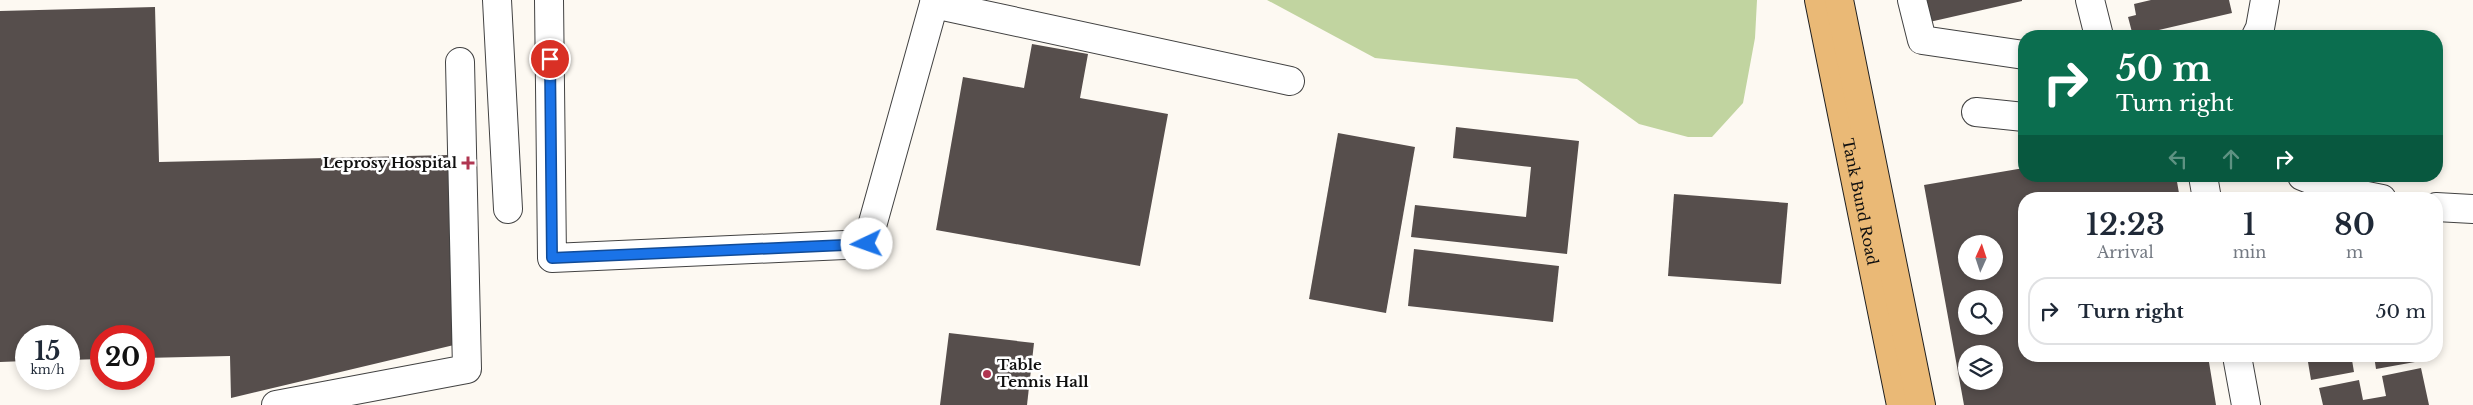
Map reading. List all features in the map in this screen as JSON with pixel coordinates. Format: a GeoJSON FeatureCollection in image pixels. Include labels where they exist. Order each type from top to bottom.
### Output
{"type":"FeatureCollection","features":[{"type":"Feature","properties":{"kind":"main road","name":"Tank Bund Road"},"geometry":{"type":"LineString","coordinates":[[1819,0],[1902,405]]}},
{"type":"Feature","properties":{"kind":"main road","name":"Tank Bund Road"},"geometry":{"type":"LineString","coordinates":[[1839,0],[1921,405]]}},
{"type":"Feature","properties":{"kind":"street"},"geometry":{"type":"LineString","coordinates":[[498,0],[508,209]]}},
{"type":"Feature","properties":{"kind":"street"},"geometry":{"type":"LineString","coordinates":[[549,0],[552,258],[867,244],[935,2],[1290,81]]}},
{"type":"Feature","properties":{"kind":"street"},"geometry":{"type":"LineString","coordinates":[[1912,0],[1922,40],[2018,54]]}},
{"type":"Feature","properties":{"kind":"street"},"geometry":{"type":"LineString","coordinates":[[2090,0],[2098,30]]}},
{"type":"Feature","properties":{"kind":"street"},"geometry":{"type":"LineString","coordinates":[[2259,30],[2265,0]]}},
{"type":"Feature","properties":{"kind":"street"},"geometry":{"type":"LineString","coordinates":[[276,405],[467,369],[460,62]]}},
{"type":"Feature","properties":{"kind":"street"},"geometry":{"type":"LineString","coordinates":[[1976,112],[2018,116]]}},
{"type":"Feature","properties":{"kind":"street"},"geometry":{"type":"LineString","coordinates":[[2317,182],[2346,192]]}},
{"type":"Feature","properties":{"kind":"street"},"geometry":{"type":"LineString","coordinates":[[2443,208],[2473,210]]}},
{"type":"Feature","properties":{"kind":"street"},"geometry":{"type":"LineString","coordinates":[[2238,362],[2246,405]]}},
{"type":"Feature","properties":{"kind":"green space"},"geometry":{"type":"Polygon","coordinates":[[[1267,0],[1757,0],[1755,38],[1743,103],[1712,137],[1688,137],[1639,124],[1577,79],[1375,58],[1267,0]]]}},
{"type":"Feature","properties":{"kind":"building"},"geometry":{"type":"Polygon","coordinates":[[[1920,0],[2022,0],[2022,1],[1925,23],[1920,0]]]}},
{"type":"Feature","properties":{"kind":"building"},"geometry":{"type":"Polygon","coordinates":[[[2151,0],[2229,0],[2232,13],[2159,30],[2131,30],[2128,17],[2136,15],[2134,4],[2151,0]]]}},
{"type":"Feature","properties":{"kind":"building"},"geometry":{"type":"Polygon","coordinates":[[[155,7],[159,162],[449,155],[454,345],[231,398],[230,356],[155,358],[155,325],[90,325],[90,359],[80,360],[80,325],[15,325],[15,361],[0,362],[0,11],[155,7]]]}},
{"type":"Feature","properties":{"kind":"building"},"geometry":{"type":"Polygon","coordinates":[[[1032,44],[1088,54],[1080,98],[1168,114],[1140,266],[936,230],[963,77],[1024,88],[1032,44]]]}},
{"type":"Feature","properties":{"kind":"building"},"geometry":{"type":"Polygon","coordinates":[[[1456,127],[1579,141],[1567,254],[1411,237],[1415,205],[1526,217],[1531,167],[1453,158],[1456,127]]]}},
{"type":"Feature","properties":{"kind":"building"},"geometry":{"type":"Polygon","coordinates":[[[1338,133],[1415,147],[1386,313],[1309,299],[1338,133]]]}},
{"type":"Feature","properties":{"kind":"building"},"geometry":{"type":"Polygon","coordinates":[[[2018,169],[2018,182],[2177,182],[2179,192],[2018,192],[2018,362],[2209,362],[2216,405],[1964,405],[1961,390],[2003,390],[2003,345],[1958,345],[1958,372],[1924,185],[2018,169]]]}},
{"type":"Feature","properties":{"kind":"building"},"geometry":{"type":"Polygon","coordinates":[[[1674,194],[1788,203],[1781,284],[1668,276],[1674,194]]]}},
{"type":"Feature","properties":{"kind":"building"},"geometry":{"type":"Polygon","coordinates":[[[1414,249],[1559,266],[1553,322],[1408,306],[1414,249]]]}},
{"type":"Feature","properties":{"kind":"building","name":"Table Tennis Hall"},"geometry":{"type":"Polygon","coordinates":[[[949,333],[1034,343],[1027,405],[940,405],[949,333]]]}},
{"type":"Feature","properties":{"kind":"building"},"geometry":{"type":"Polygon","coordinates":[[[2308,362],[2352,362],[2354,372],[2311,380],[2308,362]]]}},
{"type":"Feature","properties":{"kind":"building"},"geometry":{"type":"Polygon","coordinates":[[[2375,362],[2415,362],[2376,369],[2375,362]]]}},
{"type":"Feature","properties":{"kind":"building"},"geometry":{"type":"Polygon","coordinates":[[[2421,368],[2429,405],[2323,405],[2319,388],[2359,380],[2363,400],[2386,396],[2382,376],[2421,368]]]}},
{"type":"Feature","properties":{"kind":"place","name":"Leprosy Hospital"},"geometry":{"type":"Point","coordinates":[468,163]}},
{"type":"Feature","properties":{"kind":"place","name":"Table Tennis Hall"},"geometry":{"type":"Point","coordinates":[987,374]}},
{"type":"Feature","properties":{"kind":"route"},"geometry":{"type":"LineString","coordinates":[[550,59],[552,258],[867,244]]}}]}
